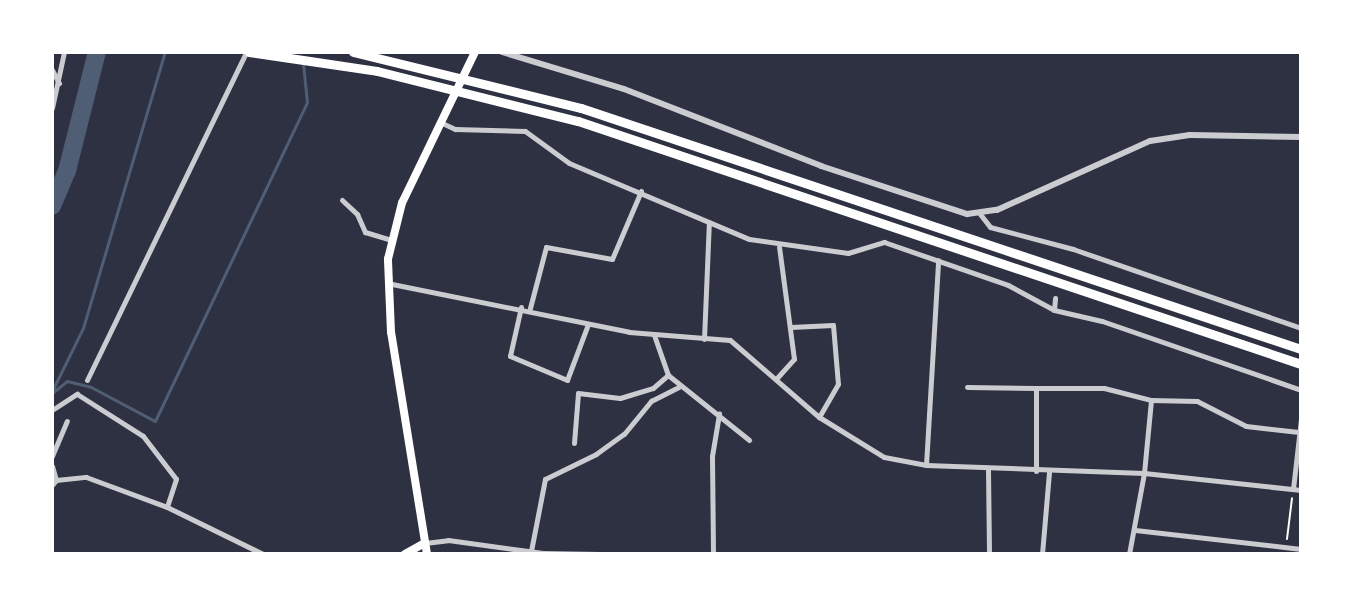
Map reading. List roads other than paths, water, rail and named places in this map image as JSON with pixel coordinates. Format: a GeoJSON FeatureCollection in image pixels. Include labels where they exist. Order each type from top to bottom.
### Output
{"type":"FeatureCollection","features":[{"type":"Feature","properties":{"kind":"highway"},"geometry":{"type":"LineString","coordinates":[[247,52],[313,60],[578,121],[1301,364]]}},
{"type":"Feature","properties":{"kind":"highway"},"geometry":{"type":"LineString","coordinates":[[353,52],[581,108],[1301,349]]}},
{"type":"Feature","properties":{"kind":"main road"},"geometry":{"type":"LineString","coordinates":[[427,554],[386,283],[392,240],[402,203],[475,52]]}},
{"type":"Feature","properties":{"kind":"main road"},"geometry":{"type":"LineString","coordinates":[[405,554],[425,543]]}},
{"type":"Feature","properties":{"kind":"street"},"geometry":{"type":"LineString","coordinates":[[52,108],[60,84],[64,52]]}},
{"type":"Feature","properties":{"kind":"street"},"geometry":{"type":"LineString","coordinates":[[87,380],[247,52]]}},
{"type":"Feature","properties":{"kind":"street"},"geometry":{"type":"LineString","coordinates":[[502,52],[624,89],[903,194],[980,214],[1150,141],[1190,135],[1301,137]]}},
{"type":"Feature","properties":{"kind":"street"},"geometry":{"type":"LineString","coordinates":[[52,70],[60,84]]}},
{"type":"Feature","properties":{"kind":"street"},"geometry":{"type":"LineString","coordinates":[[439,122],[455,129],[525,131],[569,163],[709,222],[779,247],[848,253],[884,242],[1008,285],[1054,310],[1102,321],[1301,390]]}},
{"type":"Feature","properties":{"kind":"street"},"geometry":{"type":"LineString","coordinates":[[530,308],[546,247],[612,259],[641,191]]}},
{"type":"Feature","properties":{"kind":"street"},"geometry":{"type":"LineString","coordinates":[[342,200],[365,232],[392,240]]}},
{"type":"Feature","properties":{"kind":"street"},"geometry":{"type":"LineString","coordinates":[[980,214],[990,227],[1073,249],[1301,328]]}},
{"type":"Feature","properties":{"kind":"street"},"geometry":{"type":"LineString","coordinates":[[704,339],[709,222]]}},
{"type":"Feature","properties":{"kind":"street"},"geometry":{"type":"LineString","coordinates":[[776,379],[794,359],[779,247]]}},
{"type":"Feature","properties":{"kind":"street"},"geometry":{"type":"LineString","coordinates":[[926,465],[938,260]]}},
{"type":"Feature","properties":{"kind":"street"},"geometry":{"type":"LineString","coordinates":[[386,283],[530,308],[588,324],[654,335],[739,343],[819,417],[884,457],[926,465],[988,470],[1144,473],[1301,490]]}},
{"type":"Feature","properties":{"kind":"street"},"geometry":{"type":"LineString","coordinates":[[1054,310],[1055,298]]}},
{"type":"Feature","properties":{"kind":"street"},"geometry":{"type":"LineString","coordinates":[[521,307],[510,356],[567,380],[588,324]]}},
{"type":"Feature","properties":{"kind":"street"},"geometry":{"type":"LineString","coordinates":[[791,327],[833,325],[838,384],[819,417]]}},
{"type":"Feature","properties":{"kind":"street"},"geometry":{"type":"LineString","coordinates":[[654,335],[668,375],[679,387],[719,413],[749,440]]}},
{"type":"Feature","properties":{"kind":"street"},"geometry":{"type":"LineString","coordinates":[[574,443],[578,393],[620,398],[653,388],[668,375]]}},
{"type":"Feature","properties":{"kind":"street"},"geometry":{"type":"LineString","coordinates":[[531,551],[545,479],[596,454],[624,434],[651,401],[679,387]]}},
{"type":"Feature","properties":{"kind":"street"},"geometry":{"type":"LineString","coordinates":[[967,387],[1104,388],[1151,400],[1197,401],[1246,426],[1299,432]]}},
{"type":"Feature","properties":{"kind":"street"},"geometry":{"type":"LineString","coordinates":[[1036,388],[1036,471]]}},
{"type":"Feature","properties":{"kind":"street"},"geometry":{"type":"LineString","coordinates":[[52,410],[77,394],[143,436],[176,479],[167,507]]}},
{"type":"Feature","properties":{"kind":"street"},"geometry":{"type":"LineString","coordinates":[[1129,554],[1144,473],[1151,400]]}},
{"type":"Feature","properties":{"kind":"street"},"geometry":{"type":"LineString","coordinates":[[713,552],[712,456],[719,413]]}},
{"type":"Feature","properties":{"kind":"street"},"geometry":{"type":"LineString","coordinates":[[1293,489],[1301,419]]}},
{"type":"Feature","properties":{"kind":"street"},"geometry":{"type":"LineString","coordinates":[[52,456],[67,421]]}},
{"type":"Feature","properties":{"kind":"street"},"geometry":{"type":"LineString","coordinates":[[52,466],[54,482],[86,477],[167,507],[263,554]]}},
{"type":"Feature","properties":{"kind":"street"},"geometry":{"type":"LineString","coordinates":[[988,470],[989,554]]}},
{"type":"Feature","properties":{"kind":"street"},"geometry":{"type":"LineString","coordinates":[[1042,554],[1049,472]]}},
{"type":"Feature","properties":{"kind":"street"},"geometry":{"type":"LineString","coordinates":[[1135,530],[1301,549]]}},
{"type":"Feature","properties":{"kind":"street"},"geometry":{"type":"LineString","coordinates":[[425,543],[448,540],[531,551],[600,554]]}},
{"type":"Feature","properties":{"kind":"street"},"geometry":{"type":"LineString","coordinates":[[698,554],[809,554]]}},
{"type":"Feature","properties":{"kind":"waterway"},"geometry":{"type":"LineString","coordinates":[[52,206],[67,171],[97,52]]}},
{"type":"Feature","properties":{"kind":"waterway"},"geometry":{"type":"LineString","coordinates":[[52,391],[83,328],[165,52]]}},
{"type":"Feature","properties":{"kind":"waterway"},"geometry":{"type":"LineString","coordinates":[[52,393],[67,381],[91,387],[155,421],[307,102],[303,64]]}}]}
